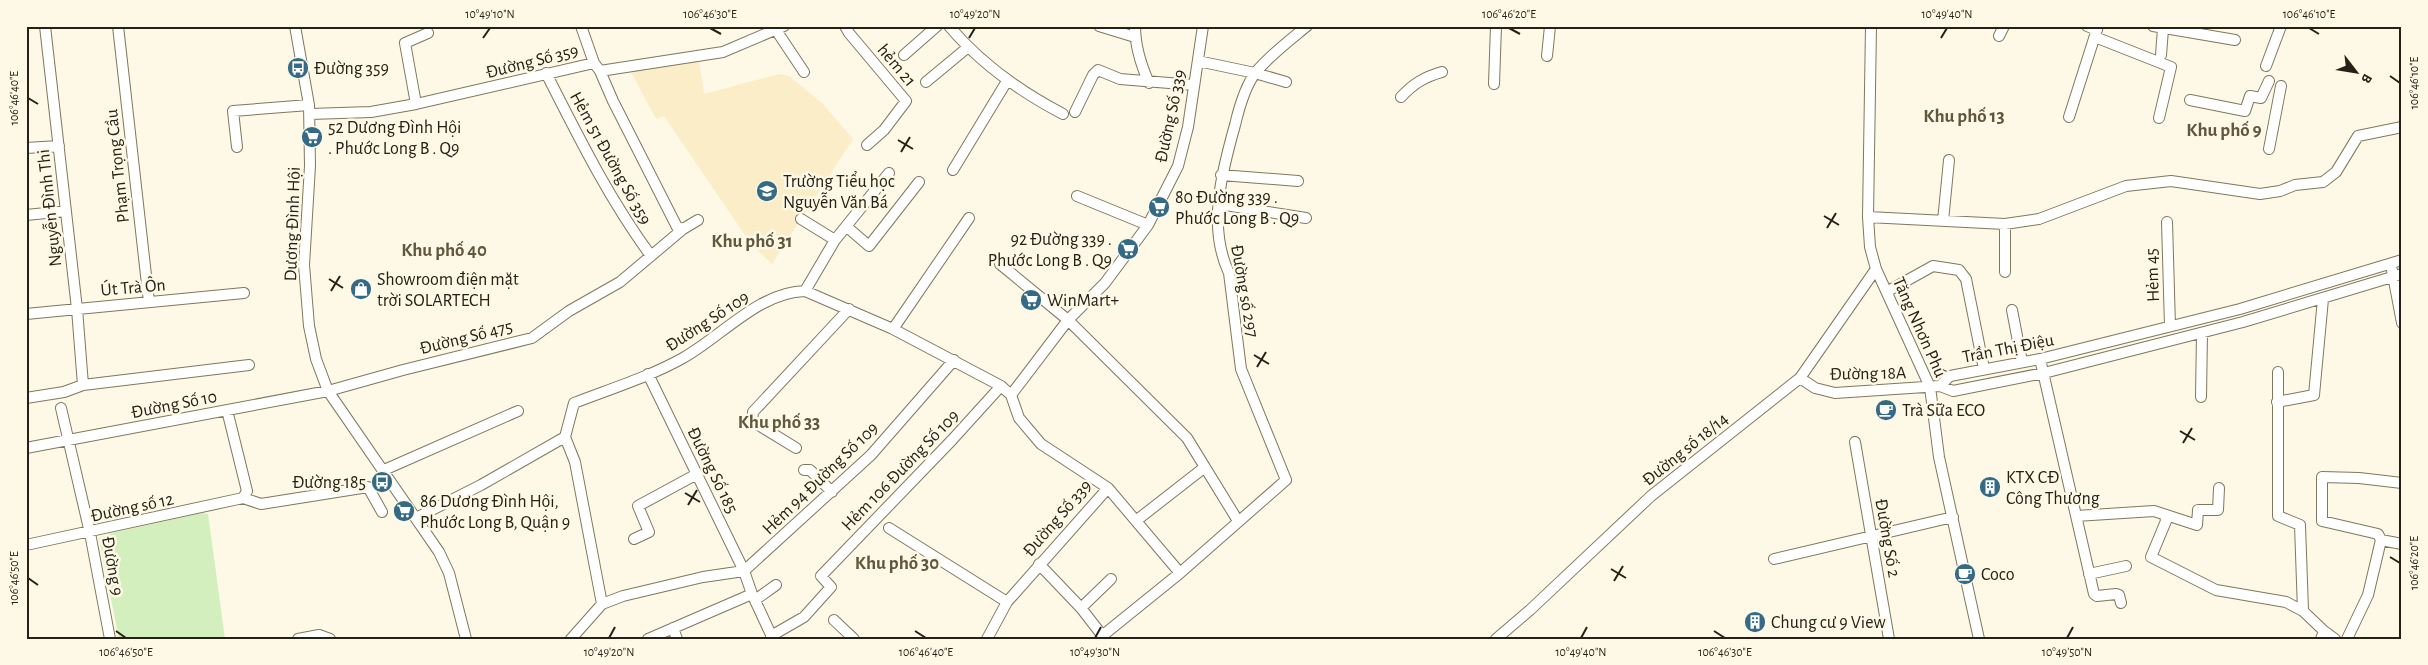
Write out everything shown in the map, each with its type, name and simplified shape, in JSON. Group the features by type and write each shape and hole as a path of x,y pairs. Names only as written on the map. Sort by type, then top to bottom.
{"street":[{"name":"Nguyễn Đình Thi","path":"46,26 77,309 83,386"},
{"name":"Phạm Trọng Cầu","path":"118,26 149,302"},
{"name":"Dương Đình Hội","path":"295,26 309,110 310,166 304,265 309,326 316,359 328,391 440,552 449,573 466,639"},
{"path":"581,26 613,101 676,227 683,229"},
{"name":"hẻm 21","path":"845,26 848,33 906,101 884,130 867,145"},
{"path":"904,55 937,26"},
{"path":"949,26 967,48 1007,81 1026,95 1063,114"},
{"path":"1099,26 1135,32 1142,65 1149,82"},
{"name":"Đường Số 339","path":"987,639 1007,602 1108,488 1041,444 1019,418 1011,396 1068,320 1105,283 1148,225 1178,166 1188,127 1203,26"},
{"path":"1255,73 1307,26"},
{"path":"1494,84 1496,26"},
{"path":"1547,56 1550,26"},
{"name":"Tăng Nhơn Phú","path":"1871,26 1868,217 1870,247 1876,269 1935,387 1939,457 1979,639"},
{"path":"2266,66 2281,26"},
{"path":"780,28 804,72"},
{"name":"Đường Số 359","path":"237,147 233,111 309,110 371,112 416,104 546,73 723,52 780,28"},
{"path":"2161,54 2158,28 2235,40"},
{"path":"2069,117 2095,30 2171,66 2159,118"},
{"path":"416,104 405,43 428,33"},
{"path":"926,82 967,48"},
{"path":"1198,61 1255,73 1286,82"},
{"path":"1075,112 1093,75 1098,70 1120,79 1194,84"},
{"path":"1400,97 1412,85 1424,77 1442,72"},
{"name":"Hẻm 51 Đường Số 359","path":"546,73 581,143 623,218 651,256"},
{"name":"Đường số 297","path":"1103,637 1180,573 1286,480 1241,369 1229,273 1223,259 1221,244 1219,204 1221,175 1240,108 1255,73"},
{"path":"953,170 1007,81"},
{"path":"2190,100 2245,111 2250,96 2262,98 2268,81"},
{"path":"2269,149 2281,86"},
{"path":"1868,217 2005,224 2039,219 2126,186 2172,181 2260,194 2280,191 2295,185 2323,182 2336,172 2358,136 2402,127"},
{"path":"26,148 59,146"},
{"path":"1943,221 1949,160"},
{"path":"805,291 835,240 889,173"},
{"path":"1221,175 1298,181"},
{"path":"847,226 869,246 918,182"},
{"path":"1077,196 1148,225"},
{"path":"1219,204 1306,218"},
{"path":"26,216 66,211"},
{"path":"893,329 969,218"},
{"name":"Đường Số 475","path":"328,391 532,338 569,311 620,282 683,229 698,220"},
{"path":"802,220 835,240"},
{"name":"Hẻm 45","path":"2167,222 2170,326"},
{"path":"2005,224 2005,272"},
{"name":"Trần Thị Điệu","path":"1935,387 1950,376 2040,359 2240,309 2402,260"},
{"path":"2390,263 2398,275 2402,323"},
{"path":"1000,264 1068,320 1187,438 1238,521"},
{"path":"1888,291 1933,266 1955,268 1961,271 1966,279 1984,370"},
{"name":"Đường số 18/14","path":"1496,639 1530,610 1651,496 1800,378 1876,269"},
{"name":"Trần Thị Điệu","path":"1935,387 1953,391 2044,373 2243,322 2398,275"},
{"name":"Đường Số 109","path":"565,437 574,403 684,358 775,296 790,291 805,291 893,329 1001,386 1011,396"},
{"name":"Út Trà Ôn","path":"26,314 244,293"},
{"path":"2277,402 2314,395 2322,299"},
{"path":"796,448 752,421 753,412 849,309"},
{"path":"2240,309 2243,322"},
{"path":"2012,310 2022,362"},
{"path":"2201,397 2202,333"},
{"path":"2040,359 2095,595 2116,594 2119,595 2121,603"},
{"name":"Hẻm 94 Đường Số 109","path":"744,571 871,455 954,360"},
{"path":"26,398 64,392 83,386 249,365"},
{"path":"2278,372 2278,516 2300,525 2303,611"},
{"name":"Đường Số 185","path":"648,374 744,571 753,597 772,637"},
{"name":"Đường 18A","path":"1800,378 1815,388 1835,392 1935,387"},
{"name":"Hẻm 106 Đường Số 109","path":"772,637 804,617 831,587 821,576 952,440 1001,386"},
{"name":"Đường Số 10","path":"26,448 328,391"},
{"name":"Đường 9","path":"61,408 90,533 110,639"},
{"path":"228,410 247,491 243,498 261,504 368,487 382,512"},
{"path":"384,470 518,411"},
{"path":"416,518 565,437 575,462 602,604"},
{"name":"Đường Số 2","path":"1855,442 1889,639"},
{"path":"1137,520 1205,467"},
{"path":"804,470 810,470 832,492"},
{"path":"634,539 649,532 638,506 697,474"},
{"path":"2347,639 2368,595 2381,540 2378,534 2322,521 2322,477 2359,478 2402,483"},
{"path":"1108,488 1180,573"},
{"path":"2076,516 2154,510 2197,525 2198,510 2218,510 2219,488"},
{"name":"Đường số 12","path":"26,545 90,533 243,498"},
{"path":"2165,515 2166,521 2150,557 2216,590 2286,602 2303,611 2323,635 2335,639"},
{"path":"1774,559 1953,517"},
{"path":"889,528 1007,602"},
{"path":"2381,540 2402,544"},
{"path":"1039,564 1081,608 1103,637"},
{"path":"2089,574 2126,566"},
{"path":"571,639 602,604 635,592 703,577 744,571"},
{"path":"1081,608 1111,579"},
{"path":"648,639 753,597 776,585"},
{"path":"834,620 854,639"},
{"path":"673,628 677,639"},
{"path":"298,639 319,635 330,639"}],"shaded area":[{"name":"Trường Tiểu học Nguyễn Văn Bá","path":"699,60 704,94 779,74 789,76 822,103 853,139 772,264 751,244 664,116 656,119 629,68"}],"green space":[{"path":"202,513 208,514 225,639 119,639 99,538 111,533"}],"place":[{"name":"Đường 359","path":"298,68"},
{"name":"52 Dương Đình Hội . Phước Long B . Q9","path":"312,137"},
{"name":"Trường Tiểu học Nguyễn Văn Bá","path":"767,191"},
{"name":"80 Đường 339 . Phước Long B . Q9","path":"1159,207"},
{"name":"92 Đường 339 . Phước Long B . Q9","path":"1128,249"},
{"name":"Showroom điện mặt trời SOLARTECH","path":"361,289"},
{"name":"WinMart+","path":"1031,300"},
{"name":"Trà Sữa ECO","path":"1886,410"},
{"name":"Đường 185","path":"382,482"},
{"name":"KTX CĐ Công Thương","path":"1990,487"},
{"name":"86 Dương Đình Hội, Phước Long B, Quận 9","path":"404,511"},
{"name":"Coco","path":"1965,574"},
{"name":"Chung cư 9 View","path":"1755,622"}],"district":[{"name":"Khu phố 13","path":"1964,115"},
{"name":"Khu phố 9","path":"2224,129"},
{"name":"Khu phố 31","path":"752,240"},
{"name":"Khu phố 40","path":"444,249"},
{"name":"Khu phố 33","path":"779,421"},
{"name":"Khu phố 30","path":"897,562"}]}
